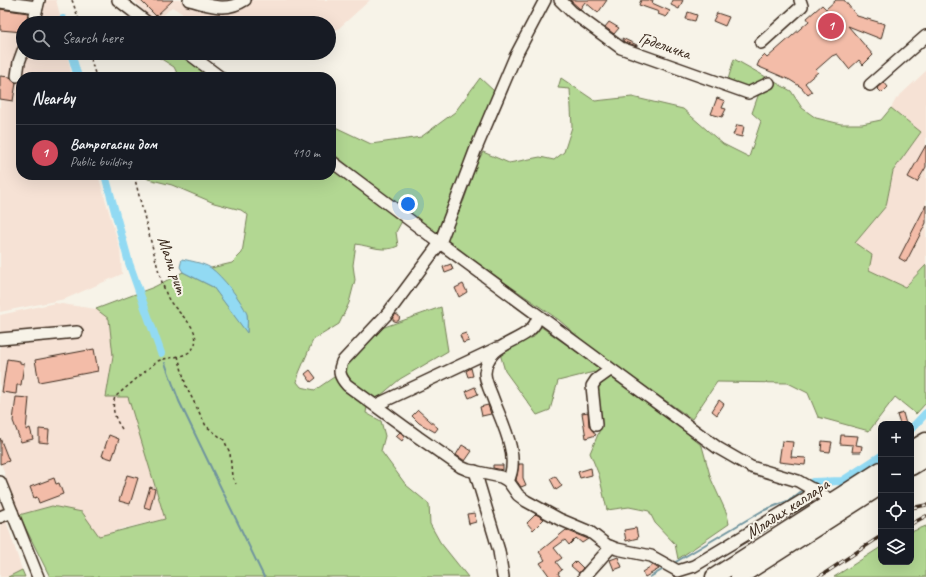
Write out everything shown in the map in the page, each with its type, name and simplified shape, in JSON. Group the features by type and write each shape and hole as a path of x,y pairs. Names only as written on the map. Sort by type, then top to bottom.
{"highway":[{"path":"914,448 926,441"},
{"path":"914,465 926,458"},
{"name":"Младих каплара","path":"714,577 878,472"},
{"name":"Младих каплара","path":"739,577 878,488"}],"street":[{"path":"118,0 139,16"},
{"path":"188,0 222,8 236,6 245,0"},
{"path":"545,0 515,58 478,144 440,243 388,313 342,362 339,368 342,379 347,385 461,467 501,477 508,481 518,495 526,501 559,519 590,532 611,546 651,556 671,568 678,570 685,570 694,566 800,502 808,496 813,489"},
{"name":"Грделичка","path":"560,0 572,12 622,48 748,93 769,83"},
{"path":"761,43 802,6 800,0"},
{"path":"0,2 38,4 35,16"},
{"path":"870,85 926,36"},
{"path":"18,72 21,60"},
{"path":"197,60 213,72"},
{"path":"336,165 610,370 727,454 751,467 798,481 829,499"},
{"path":"376,405 526,334 533,329 538,316"},
{"path":"0,339 77,332"},
{"path":"501,346 487,362 485,375 510,446 512,472 508,481"},
{"path":"596,425 592,386 596,380 610,370"},
{"path":"475,471 499,551 503,577"},
{"path":"0,482 38,577"},
{"path":"0,517 12,512"},
{"path":"584,577 611,546"}],"path":[{"path":"72,0 78,16"},
{"path":"91,60 95,72"},
{"name":"Мали рит","path":"122,429 115,417 113,404 115,397 156,362 169,356 184,356 194,345 195,334 169,299 160,276 135,180"},
{"path":"178,356 186,386 206,426 224,440 230,453 232,477 236,484"}],"shaded area":[{"path":"0,0 56,0 60,16 16,16 16,60 68,60 71,72 16,72 16,180 99,180 120,249 122,274 65,299 0,312"},
{"path":"134,0 370,0 336,30 336,16 187,16 172,7 162,16 149,16"},
{"path":"926,71 926,265 905,287 869,270 855,243 886,206 893,171 921,132 891,108 896,99"},
{"path":"55,303 96,309 109,319 113,356 106,397 128,397 166,519 124,528 98,537 52,506 19,515 0,461 0,315"},
{"path":"0,502 22,570 8,577 0,577"}],"green space":[{"path":"734,59 791,91 802,108 816,118 841,124 862,124 881,120 891,108 921,132 893,171 886,206 855,243 872,255 869,270 905,287 926,265 926,403 916,414 895,397 869,431 818,417 808,393 788,383 717,382 692,419 597,353 559,320 445,241 464,200 476,165 483,152 509,163 540,157 554,160 564,152 572,127 570,89 558,88 561,78 595,101 632,97 683,109 723,144 749,157 761,121 752,113 759,93 727,83"},
{"path":"163,60 191,60 207,72 176,72 174,67"},
{"path":"480,78 495,92 448,211 435,235 336,156 336,127 371,144 421,137 455,112"},
{"path":"336,170 402,221 396,232 398,246 382,249 356,244 353,265 355,280 349,303 339,324 313,340 299,373 297,382 301,387 315,390 334,377 344,375 344,368 376,330 441,307 448,351 400,379 367,407 366,413 381,421 385,436 381,451 406,485 429,504 430,524 440,542 468,577 50,577 19,515 52,506 82,512 99,536 165,519 128,397 106,397 113,356 109,319 96,309 154,287 183,272 213,287 247,332 247,315 237,298 211,268 232,263 242,253 248,215 241,210 214,203 172,185 152,180 336,180"},
{"path":"537,324 658,408 702,446 711,479 727,514 729,524 678,559 675,544 655,523 649,511 629,507 607,510 599,475 590,453 599,432 594,372 558,381 550,410 537,415 505,371 499,350 534,337"},
{"path":"926,526 926,577 834,577 878,549 878,565 914,565 914,531"},
{"path":"22,570 25,577 8,577"}],"water":[{"path":"182,259 208,266 226,283 241,302 247,314 247,333 213,287 183,272 180,267"}],"building":[{"path":"140,0 173,0 156,16"},
{"path":"570,0 607,0 598,13 585,2 580,9"},
{"path":"641,0 653,0 652,3 670,11 666,17 658,14 659,12 639,5"},
{"path":"673,0 683,0 679,9 671,5"},
{"path":"836,0 844,0 857,16 885,24 881,39 848,26 873,55 863,65 859,60 849,69 837,54 832,56 816,70 818,72 805,83 812,92 808,95 801,87 790,80 757,66 760,59 764,55 767,58 809,21 807,18 822,5 826,9"},
{"path":"0,9 28,13 27,16 16,16 16,31 0,30"},
{"path":"688,12 697,15 695,21 686,19"},
{"path":"717,13 729,17 725,26 713,21"},
{"path":"609,22 619,28 614,34 605,27"},
{"path":"622,38 637,45 637,46 624,42"},
{"path":"0,76 10,77 16,83 13,101 0,99"},
{"path":"884,82 888,87 882,93 877,88"},
{"path":"717,98 725,101 722,108 726,109 722,117 711,114"},
{"path":"737,125 744,126 742,137 733,135"},
{"path":"926,145 926,167 917,182 908,177"},
{"path":"926,205 926,223 906,262 899,258"},
{"path":"451,264 453,270 445,273 443,267"},
{"path":"463,284 467,292 459,297 455,288"},
{"path":"396,315 399,318 396,321 393,318"},
{"path":"466,333 469,341 463,343 460,335"},
{"path":"94,349 98,371 39,382 35,360"},
{"path":"7,359 20,361 20,363 24,364 21,385 17,385 16,394 2,392"},
{"path":"471,368 473,376 468,377 466,371"},
{"path":"310,370 316,378 311,382 305,374"},
{"path":"475,387 478,394 469,398 466,391"},
{"path":"16,397 29,398 26,430 30,428 33,439 21,442 13,421"},
{"path":"719,400 724,404 717,415 712,411"},
{"path":"488,405 491,414 482,416 480,407"},
{"path":"418,410 438,428 435,432 419,423 412,416"},
{"path":"588,412 589,426 596,435 586,438 582,413"},
{"path":"903,413 905,421 899,421 897,415"},
{"path":"39,429 49,430 48,443 39,442"},
{"path":"400,432 405,436 402,441 396,436"},
{"path":"109,435 119,439 112,459 102,456"},
{"path":"841,435 858,436 856,445 862,446 861,452 852,452 853,445 840,444"},
{"path":"0,438 9,461 0,464"},
{"path":"782,441 793,442 791,457 806,458 805,465 779,462"},
{"path":"822,441 832,442 830,452 821,451"},
{"path":"462,445 472,451 465,461 456,455"},
{"path":"519,464 523,464 523,478 526,485 521,487 516,480"},
{"path":"493,465 503,465 503,470 493,468"},
{"path":"591,468 592,475 580,478 578,472"},
{"path":"127,475 138,478 130,504 119,501"},
{"path":"555,476 562,486 556,490 550,479"},
{"path":"54,478 56,484 59,483 63,494 39,503 37,497 34,498 30,487"},
{"path":"150,487 155,489 150,509 144,507"},
{"path":"475,513 476,522 469,524 467,514"},
{"path":"536,514 544,519 533,530 527,523"},
{"path":"636,528 638,538 626,541 624,530"},
{"path":"566,530 588,539 582,543 576,538 569,545 565,540 554,548 562,558 556,562 562,570 558,573 560,577 550,577 540,563 545,560 539,552"},
{"path":"618,557 622,567 614,570 610,560"},
{"path":"576,561 583,568 579,573 571,566"},
{"path":"653,565 659,569 645,577 642,572"}],"waterway":[{"path":"73,60 77,72"},
{"path":"106,180 129,263 161,353"},
{"path":"165,363 179,401 264,577"},
{"path":"914,426 926,413"},
{"path":"813,482 842,481 879,457"},
{"path":"674,563 762,511 790,500 803,490"},
{"path":"650,577 662,570"}],"railway":[{"path":"914,507 926,505"},
{"path":"914,522 926,516"},
{"path":"819,577 878,538"}],"place":[{"name":"Ватрогасни дом","path":"831,26"}]}
